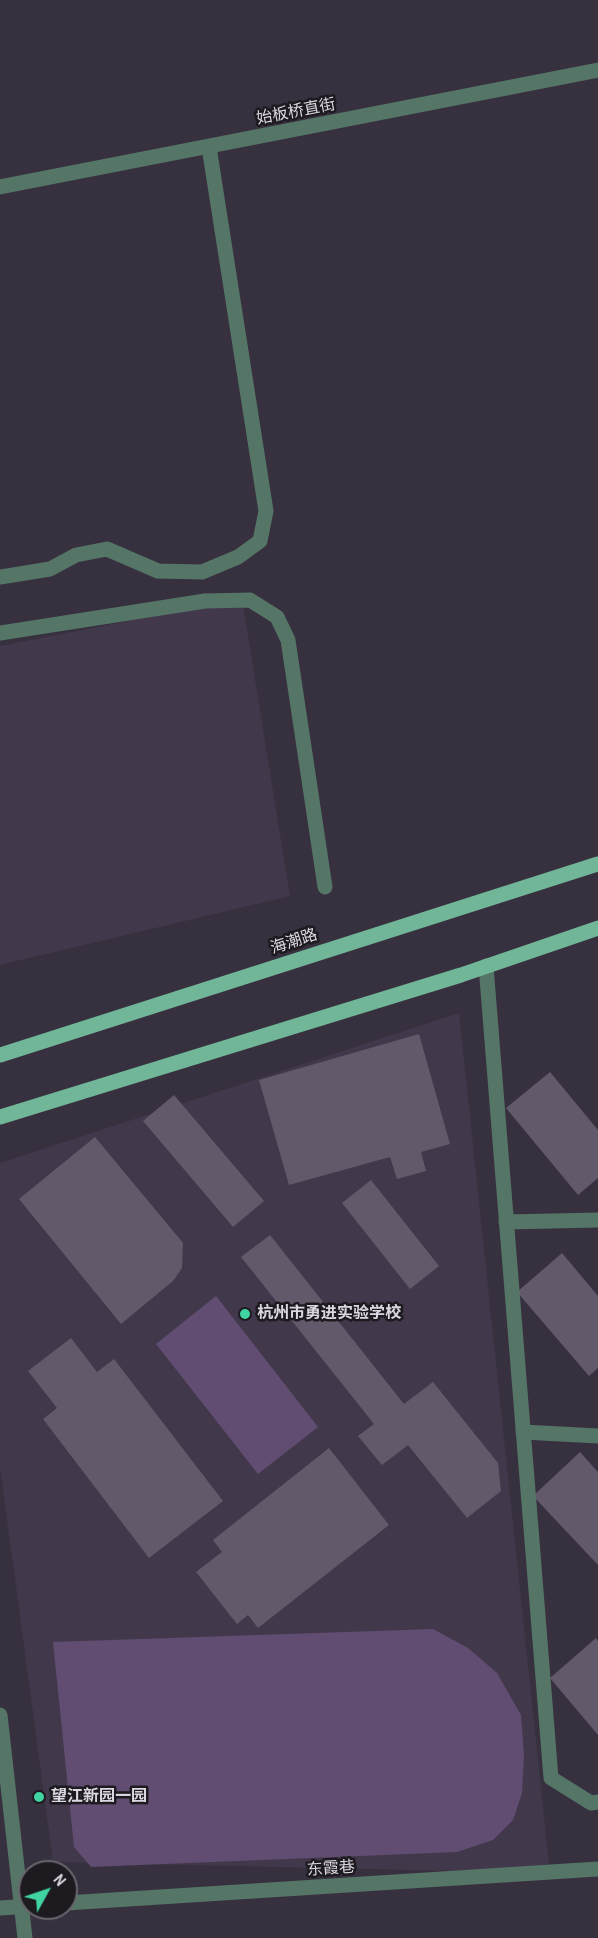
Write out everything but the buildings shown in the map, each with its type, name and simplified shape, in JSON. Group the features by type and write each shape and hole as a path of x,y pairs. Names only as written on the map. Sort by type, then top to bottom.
{"main road":[{"name":"海潮路","path":"0,1055 598,864"},
{"path":"0,1117 486,966 598,928"}],"street":[{"name":"始板桥直街","path":"0,188 598,70"},
{"path":"0,576 50,569 76,555 107,549 158,571 202,572 238,557 260,541 266,511 209,147"},
{"path":"0,633 205,601 250,600 277,617 288,640 325,887"},
{"path":"486,966 551,1778 591,1803 598,1802"},
{"path":"506,1222 598,1220"},
{"path":"523,1432 598,1436"},
{"path":"0,1715 20,1860"},
{"name":"东霞巷","path":"78,1903 598,1869"},
{"path":"0,1908 18,1907"},
{"path":"25,1938 26,1920"}],"shaded area":[{"path":"242,599 290,896 0,965 0,646"},
{"name":"杭州市勇进实验学校","path":"459,1013 550,1873 78,1863 78,1860 53,1860 0,1467 0,1163"},
{"path":"216,1296 318,1427 258,1474 156,1344"},
{"path":"433,1629 468,1648 497,1673 521,1715 524,1755 522,1793 513,1820 493,1840 457,1852 91,1867 74,1847 53,1642"}],"place":[{"name":"杭州市勇进实验学校","path":"245,1314"},
{"name":"望江新园一园","path":"39,1797"}]}
